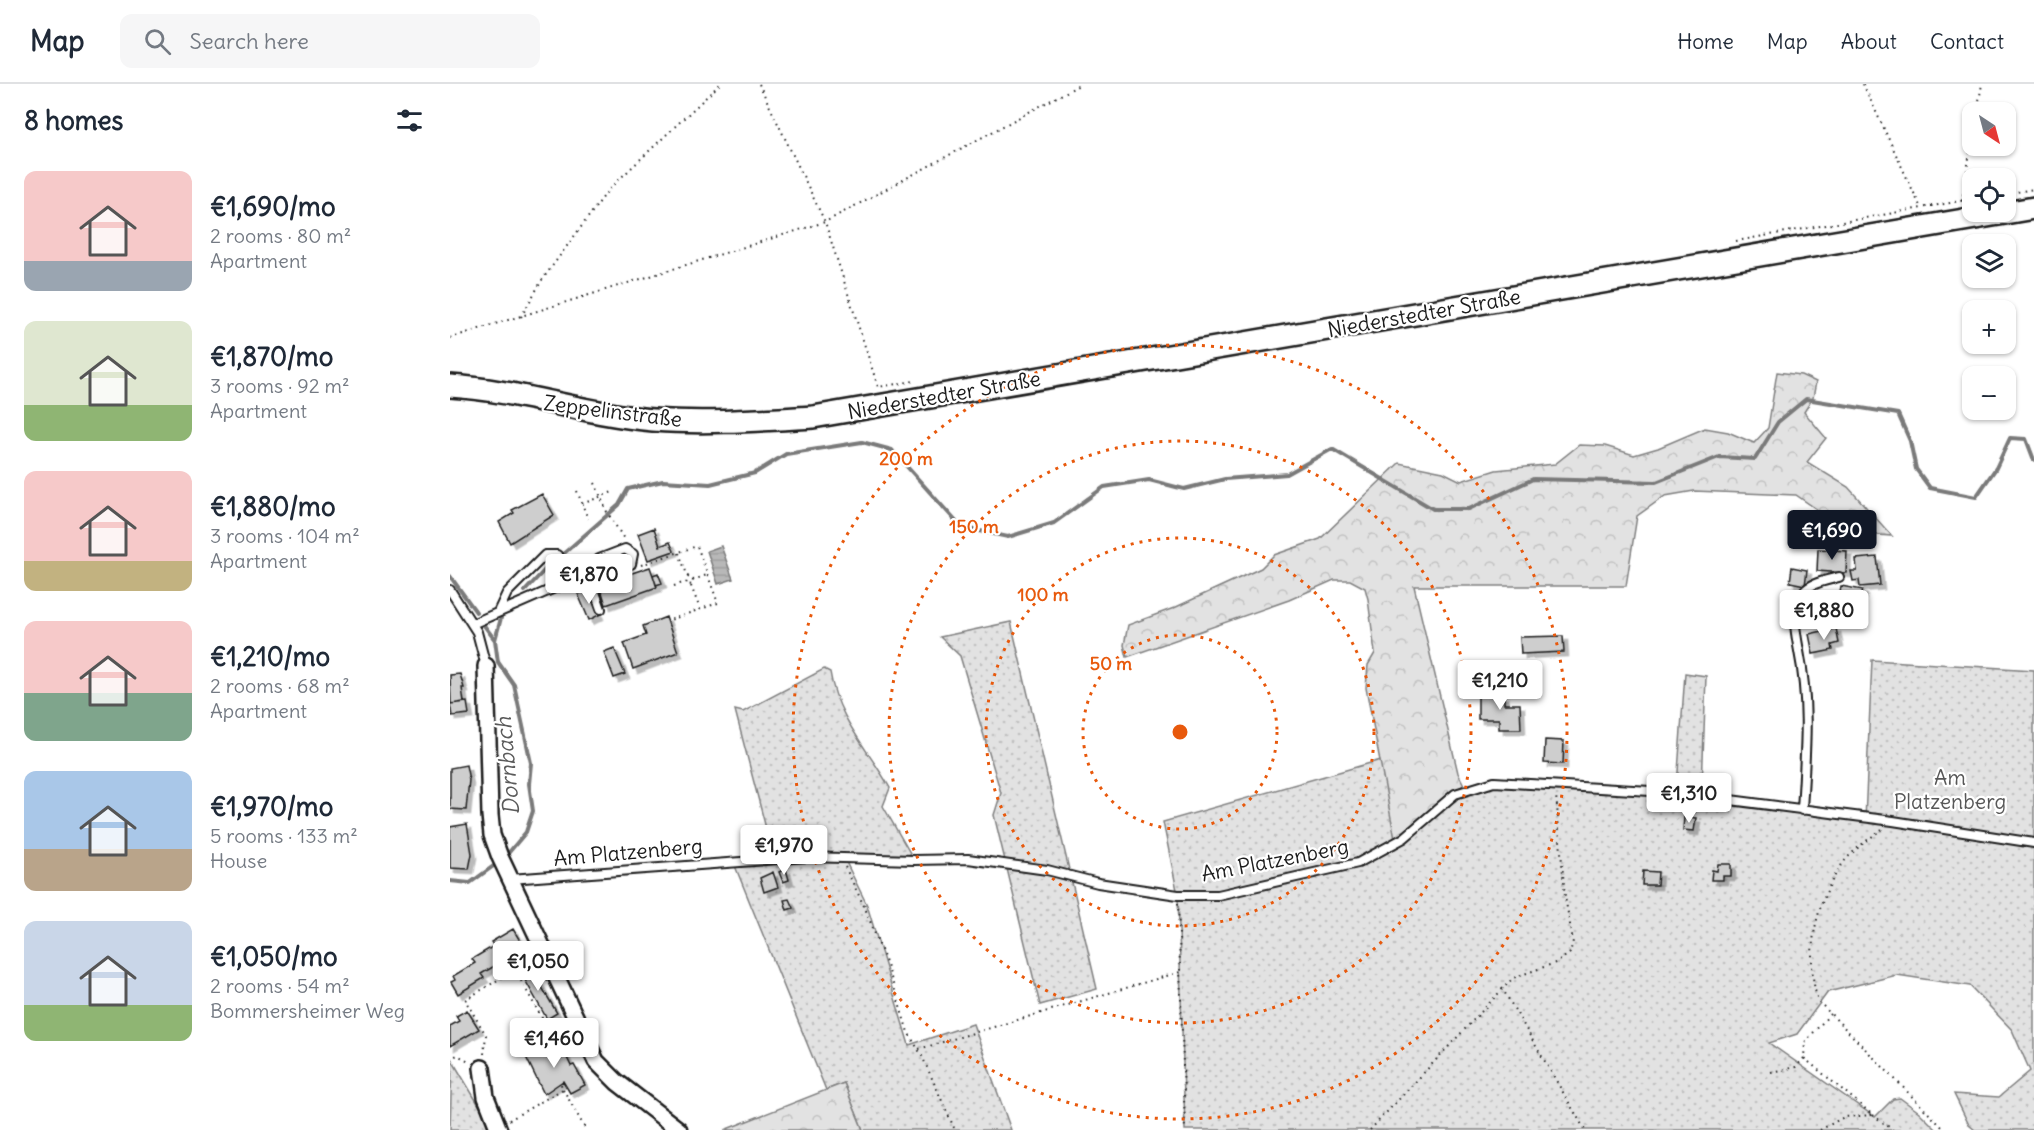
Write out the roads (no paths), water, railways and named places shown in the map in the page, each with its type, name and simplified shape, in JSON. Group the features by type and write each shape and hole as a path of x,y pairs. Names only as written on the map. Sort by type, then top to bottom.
{"main road":[{"name":"Niederstedter Straße","path":"813,417 2034,208"},
{"name":"Zeppelinstraße","path":"450,386 471,387 543,403 653,420 729,421 813,417"}],"street":[{"path":"486,666 490,815 492,835 505,868 580,1029 604,1071 680,1130"},
{"path":"482,1068 486,1097 499,1128"}],"lane":[{"path":"623,549 629,550 633,555 633,561 629,566 607,574 600,572 596,564 601,557 623,549"},
{"path":"499,610 507,593 545,555 557,555 570,569 571,575"},
{"path":"591,581 600,572"},
{"path":"571,575 591,581"},
{"path":"472,624 499,610 557,587 571,575"},
{"path":"1802,810 1808,717 1795,632 1795,610 1800,596 1811,585 1839,577"},
{"path":"591,581 601,609"},
{"path":"450,590 482,644 486,666"},
{"name":"Am Platzenberg","path":"505,868 841,858 968,859 1002,862 1098,883 1178,894 1218,895 1358,863 1404,838 1455,794 1479,784 1494,782 1668,792 1893,820 2034,843"}],"waterway":[{"path":"562,555 619,505 628,489 663,481 710,484 755,473 786,454 862,442 892,450 961,527 1008,537 1054,523 1104,487 1149,480 1184,489 1225,479 1287,474 1332,449 1433,509 1469,509 1533,479 1656,482 1719,457 1755,459 1778,422 1806,399 1898,414 1910,441 1916,469 1930,488 1976,497 1996,468 2010,438 2026,439 2034,460"},
{"path":"525,591 554,560"},
{"path":"450,576 476,612"},
{"name":"Dornbach","path":"501,618 495,640 498,662 514,685 531,763 529,784 533,811 526,832 505,857"},
{"path":"483,624 495,640"},
{"name":"Dornbach","path":"450,881 470,883 499,862"}]}
